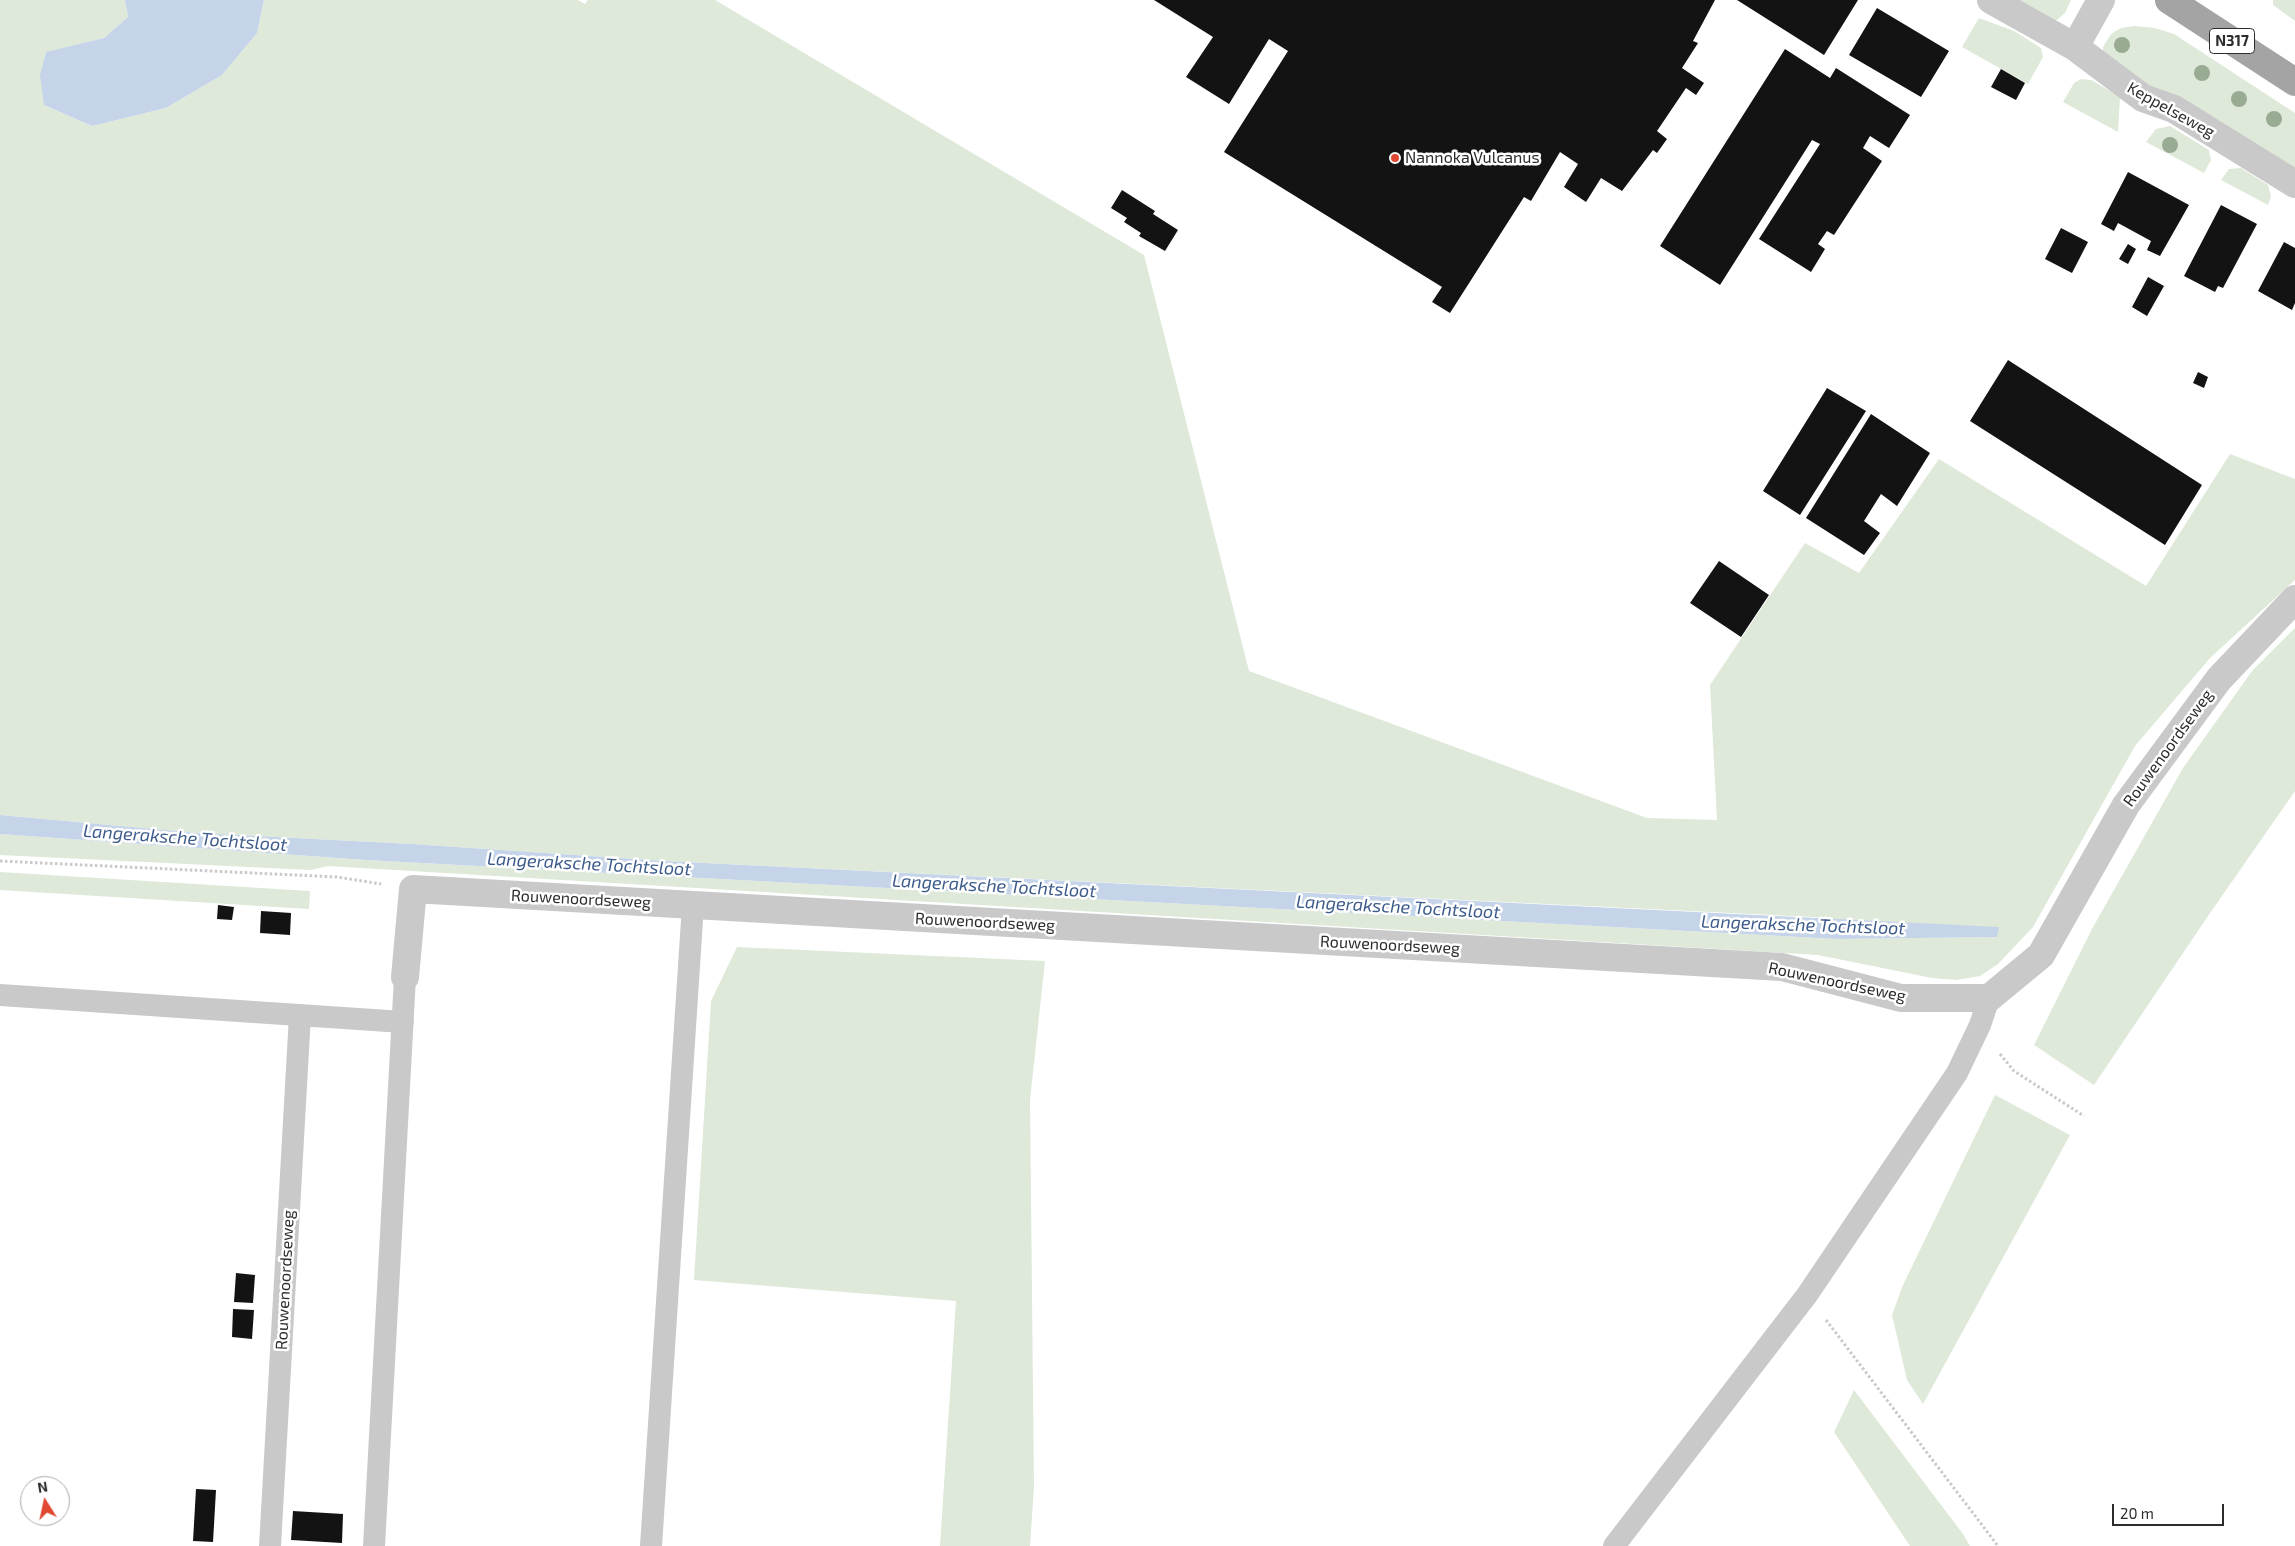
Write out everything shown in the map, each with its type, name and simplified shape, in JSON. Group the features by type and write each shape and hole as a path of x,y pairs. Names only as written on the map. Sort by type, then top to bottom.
{"main road":[{"name":"N317","path":"2170,0 2295,82"}],"street":[{"name":"Keppelseweg","path":"1991,0 2075,47 2143,98 2174,109 2295,184"},
{"path":"2075,47 2101,0"},
{"name":"Rouwenoordseweg","path":"413,889 1782,967 1901,998 1989,998 2041,955 2126,805 2219,679 2295,599"},
{"path":"406,976 413,889"}],"lane":[{"path":"651,1546 693,905"},
{"path":"374,1546 406,976"},
{"path":"0,996 403,1022"},
{"path":"1614,1546 1807,1295 1957,1073 1980,1025 1989,998"},
{"name":"Rouwenoordseweg","path":"270,1546 300,1015"}],"path":[{"path":"0,861 337,877 413,889"},
{"path":"1980,1025 1991,1043 2014,1071 2084,1116"},
{"path":"1807,1295 1998,1546"}],"green space":[{"path":"0,0 125,0 128,17 104,38 45,53 44,105 92,126 166,108 222,75 257,33 264,0 578,0 585,4 588,0 715,0 1144,255 1249,671 1647,818 1717,820 1710,685 1805,543 1859,573 1939,459 2146,586 2230,454 2295,479 2295,580 2210,658 2135,746 2033,927 1998,964 1980,976 1956,980 1932,978 1818,955 328,866 311,870 0,855 0,834 366,860 1837,939 1997,937 1813,917 664,861 412,844 197,833 0,815"},
{"path":"2018,0 2071,0 2065,13 2057,20 2050,21"},
{"path":"2273,0 2295,0 2295,21 2273,5"},
{"path":"1979,18 2014,31 2041,48 2043,57 2028,84 1962,47"},
{"path":"2134,26 2155,28 2174,34 2295,113 2295,170 2144,89 2103,56 2103,47 2111,34 2121,28"},
{"path":"2081,79 2091,80 2120,97 2118,132 2063,102 2074,83"},
{"path":"2170,126 2209,150 2211,160 2204,173 2146,142 2156,129"},
{"path":"2241,168 2268,185 2271,196 2268,205 2221,180 2229,169"},
{"path":"2295,628 2295,791 2094,1085 2034,1045 2093,927 2183,768 2252,671"},
{"path":"0,872 310,891 309,909 0,890"},
{"path":"737,947 1045,961 1030,1100 1034,1487 1030,1546 940,1546 956,1301 694,1280 711,1001"},
{"path":"1995,1095 2070,1135 1923,1404 1907,1380 1892,1315 1903,1285"},
{"path":"1854,1390 1963,1534 1970,1546 1910,1546 1834,1432"}],"water":[{"path":"125,0 264,0 257,33 222,75 166,108 92,126 44,105 40,75 46,52 104,38 128,17"},
{"name":"Langeraksche Tochtsloot","path":"0,815 197,833 412,844 664,861 1999,927 1997,937 1837,939 366,860 0,834"}],"building":[{"name":"Nannoka Vulcanus","path":"1154,0 1715,0 1693,41 1698,43 1682,68 1704,83 1696,95 1686,88 1657,131 1667,139 1657,153 1653,150 1622,191 1601,178 1586,202 1564,187 1578,164 1560,152 1531,201 1524,197 1450,313 1432,302 1442,287 1224,152 1288,51 1269,39 1229,104 1186,77 1213,37"},
{"path":"1737,0 1858,0 1824,55"},
{"path":"1877,8 1949,51 1921,97 1849,55"},
{"path":"1785,49 1830,78 1836,68 1910,115 1889,148 1870,136 1863,148 1882,161 1834,235 1827,231 1818,244 1825,249 1811,272 1759,239 1820,144 1812,140 1720,285 1660,246"},
{"path":"2001,69 2025,83 2016,100 1991,87"},
{"path":"2128,172 2189,205 2160,256 2147,250 2151,241 2118,223 2114,231 2101,224"},
{"path":"1122,190 1155,211 1153,214 1178,230 1165,251 1139,236 1141,233 1124,222 1127,218 1111,208"},
{"path":"2221,205 2257,224 2223,288 2218,286 2215,292 2184,276"},
{"path":"2061,228 2088,242 2072,273 2045,259"},
{"path":"2284,242 2295,248 2295,303 2292,310 2258,291"},
{"path":"2128,244 2136,249 2128,264 2119,259"},
{"path":"2148,277 2164,286 2147,316 2132,307"},
{"path":"2008,360 2202,485 2165,545 1970,421"},
{"path":"2198,372 2208,377 2204,388 2193,383"},
{"path":"1827,388 1866,411 1800,515 1763,491"},
{"path":"1871,414 1930,453 1897,506 1881,494 1864,521 1880,533 1864,555 1806,518"},
{"path":"1719,561 1769,595 1741,637 1690,603"},
{"path":"218,905 234,907 232,920 217,919"},
{"path":"261,911 291,913 290,935 260,933"},
{"path":"236,1273 255,1275 253,1303 234,1302"},
{"path":"233,1309 254,1310 252,1339 232,1337"},
{"path":"196,1489 216,1490 213,1542 193,1541"},
{"path":"293,1511 343,1514 342,1543 291,1540"}],"place":[{"name":"Nannoka Vulcanus","path":"1395,158"}]}
